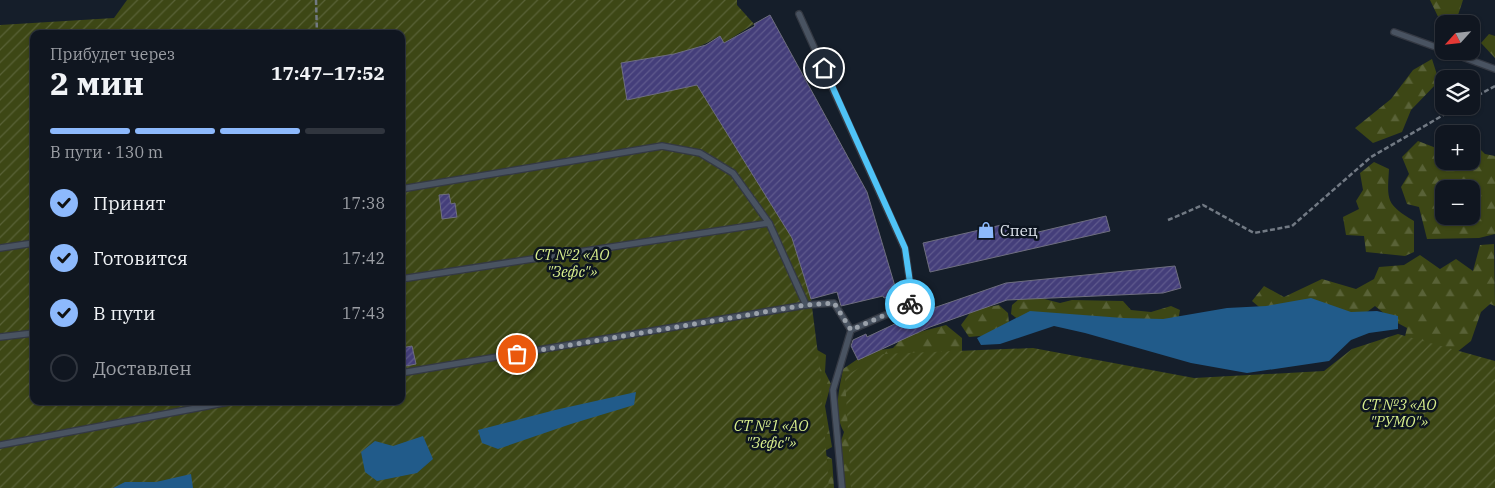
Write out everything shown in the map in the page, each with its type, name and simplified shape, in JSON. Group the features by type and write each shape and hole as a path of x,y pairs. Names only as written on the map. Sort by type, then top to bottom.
{"lane":[{"path":"799,14 905,248 913,303 851,330"},
{"path":"1394,32 1435,47"},
{"path":"1470,60 1495,69"},
{"path":"405,188 662,146 700,153 733,173 769,223 806,305"},
{"path":"405,278 769,223"},
{"path":"0,248 30,244"},
{"path":"405,372 806,305 834,303 851,330 833,390 842,488"},
{"path":"0,337 30,333"},
{"path":"0,445 213,405"}],"path":[{"path":"316,0 317,30"},
{"path":"1480,95 1495,86"},
{"path":"1168,220 1203,205 1254,233 1292,226 1371,157 1444,115"}],"green space":[{"name":"СТ №2 «АО \"Зефс\"»","path":"127,0 737,0 737,5 754,24 724,43 719,36 684,51 621,63 627,100 697,85 792,238 811,299 819,362 829,488 0,488 0,25 114,18"},
{"path":"1430,0 1463,0 1458,15 1437,15"},
{"path":"1489,34 1495,36 1495,58 1481,43"},
{"path":"1432,59 1436,70 1435,85 1411,110 1402,132 1373,143 1355,128 1391,99 1413,70"},
{"path":"1418,141 1435,148 1435,170 1480,170 1480,149 1485,154 1495,156 1495,234 1479,238 1427,239 1419,207 1407,204 1401,187 1409,174 1402,157"},
{"path":"1374,162 1389,169 1388,188 1390,201 1393,206 1414,221 1414,252 1405,256 1366,252 1364,236 1346,235 1343,217 1359,209 1356,201 1363,190 1360,173"},
{"path":"1494,244 1495,306 1490,304 1481,312 1471,341 1452,356 1403,345 1407,328 1392,320 1375,306 1359,318 1265,312 1252,301 1264,286 1284,297 1322,279 1356,289 1374,279 1379,267 1404,265 1420,255 1440,269 1456,259 1473,271 1480,245"},
{"path":"1025,294 1060,303 1072,300 1123,301 1131,310 1151,312 1171,306 1180,310 1178,321 1023,323 1011,314 1012,305"},
{"path":"999,305 1008,313 1009,323 991,335 969,337 961,325 972,310"},
{"path":"946,325 962,338 962,360 902,488 844,488 841,441 844,432 838,409 843,369 868,352 893,348 904,336"},
{"name":"СТ №3 «АО \"РУМО\"»","path":"1398,334 1495,361 1495,488 851,488 845,376 883,354 1033,348 1194,378 1324,371 1352,349"},
{"path":"812,347 826,355 825,372 831,384 825,406 832,447 807,461"},
{"path":"825,455 832,459 834,488 823,488"}],"water":[{"path":"1311,298 1351,312 1377,311 1398,316 1398,329 1369,333 1351,340 1329,361 1247,373 1191,363 1054,326 1000,344 981,345 977,338 1030,311 1163,319 1227,308 1266,306"},
{"path":"636,392 634,405 498,449 482,443 478,430 555,410"},
{"path":"423,436 433,459 417,473 377,481 365,472 361,452 375,441 393,446"},
{"path":"191,474 193,488 113,488 125,482 156,482"}],"building":[{"path":"770,15 867,192 897,293 884,298 883,296 841,306 837,292 811,299 792,238 697,85 627,100 621,63 674,54 706,45 720,36 724,43 755,26 754,24"},
{"path":"449,194 451,204 455,203 457,217 442,219 439,195"},
{"path":"1106,216 1110,231 930,272 923,243 1010,223 1013,238"},
{"path":"1175,266 1181,288 1163,293 1007,300 930,327 858,360 851,346 853,340 866,334 867,337 916,314 1006,283"},
{"path":"412,346 416,364 405,366 405,347"}],"way so far":[{"path":"517,354 806,305 834,303 851,330 910,304"}],"place":[{"name":"Спец","path":"986,230"}],"route":[{"path":"824,68 905,248 913,303 910,304"}],"park label":[{"name":"СТ №1 «АО \"Зефс\"»","path":"771,434"}]}
